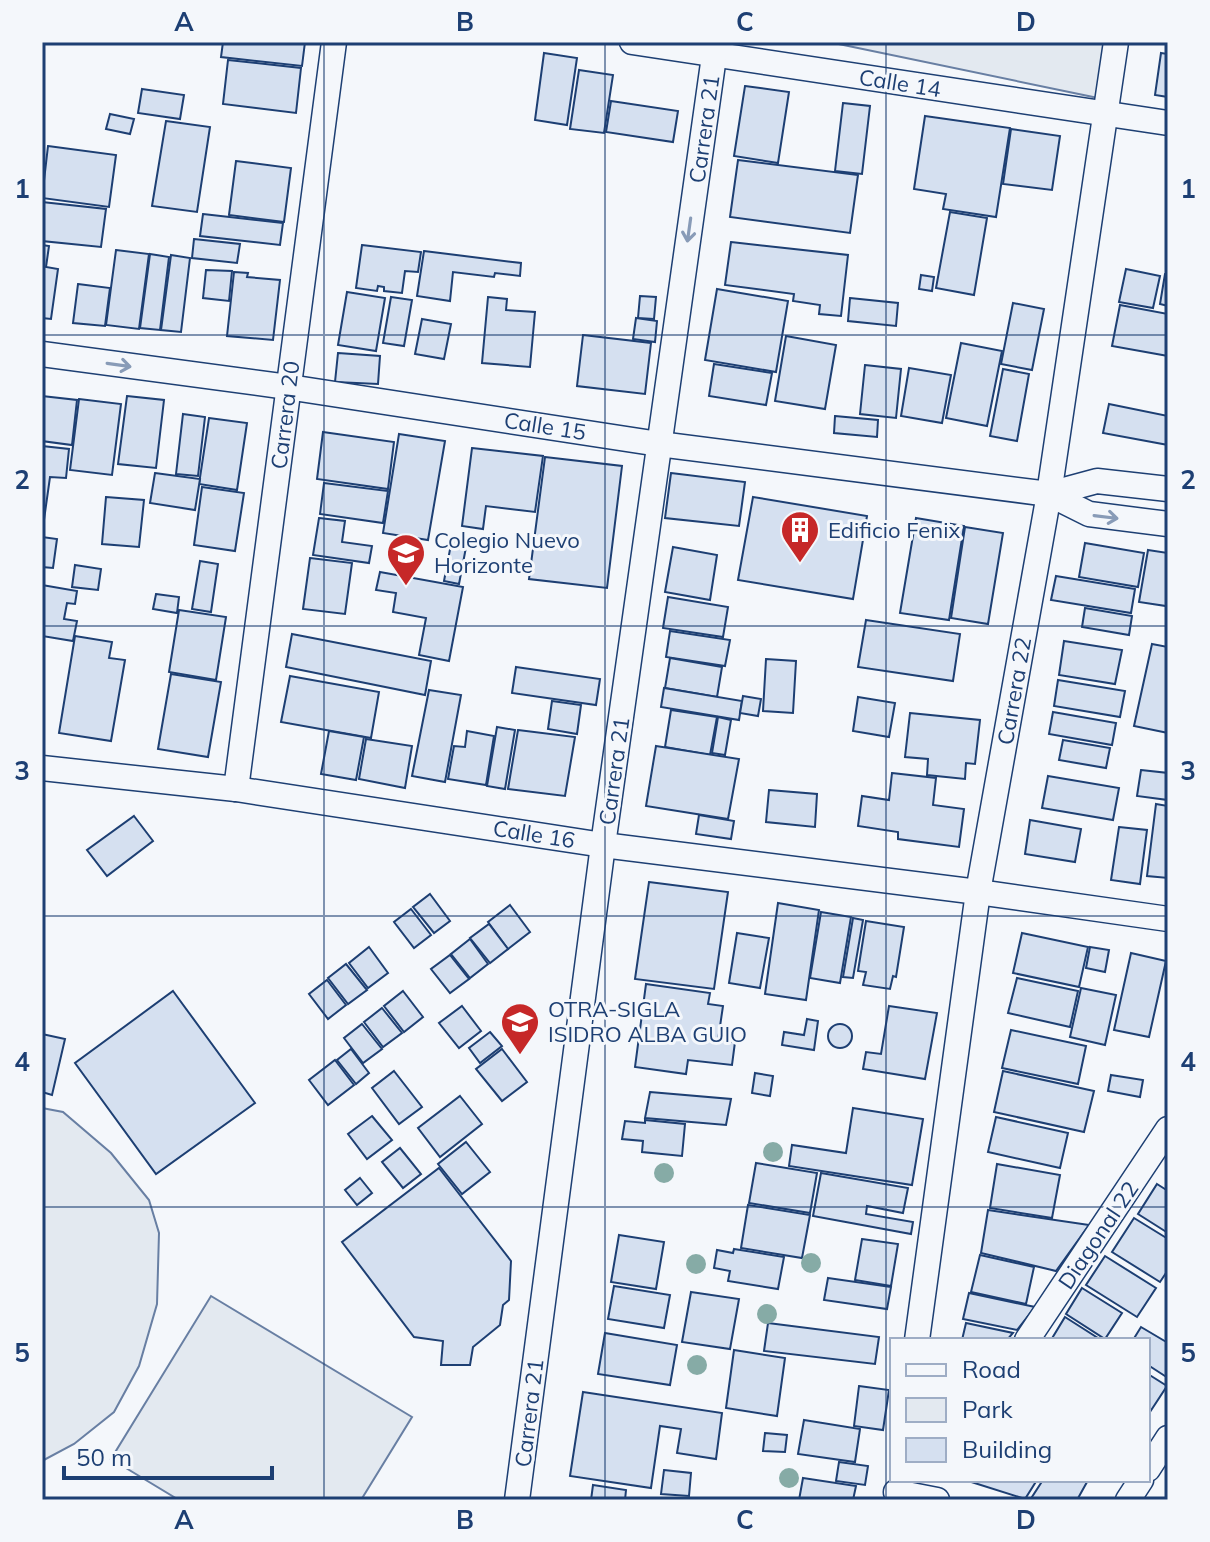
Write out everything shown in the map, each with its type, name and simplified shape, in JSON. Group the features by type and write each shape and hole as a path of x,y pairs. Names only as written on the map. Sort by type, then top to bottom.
{"street":[{"name":"Carrera 20","path":"236,789 334,42"},
{"name":"Calle 14","path":"632,42 715,48 1168,123"},
{"name":"Carrera 22","path":"917,1338 978,892 1049,494 1116,42"},
{"name":"Carrera 21","path":"517,1500 603,845 715,48"},
{"name":"Calle 15","path":"42,354 288,387 659,444 1049,494 1089,514 1168,524"},
{"name":"Calle 15","path":"1049,494 1097,481 1168,489"},
{"name":"Calle 16","path":"42,768 236,789 603,845 1168,919"},
{"name":"Diagonal 22","path":"1028,1338 1168,1129"},
{"path":"1150,1466 1168,1438"},
{"path":"1128,1500 1140,1482"},
{"path":"896,1491 931,1492"}],"green space":[{"path":"829,42 1106,42 1098,98"},
{"path":"42,1108 63,1112 111,1153 149,1200 159,1233 157,1304 139,1366 114,1412 74,1444 42,1461"},
{"path":"211,1296 412,1417 361,1500 179,1500 111,1459"}],"building":[{"path":"223,42 305,42 302,66 221,57"},
{"path":"544,53 577,58 567,125 535,120"},
{"path":"1161,53 1168,54 1168,97 1155,95"},
{"path":"228,60 301,68 296,113 223,104"},
{"path":"579,70 613,75 604,133 570,129"},
{"path":"745,86 789,92 778,163 734,156"},
{"path":"142,89 184,95 180,119 138,113"},
{"path":"611,101 678,111 673,142 606,132"},
{"path":"843,103 870,106 862,174 835,171"},
{"path":"110,114 134,119 130,134 106,129"},
{"path":"925,116 1010,128 996,217 943,209 946,194 914,189"},
{"path":"166,121 210,127 197,212 152,206"},
{"path":"1011,129 1060,136 1052,190 1003,184"},
{"path":"48,146 116,155 109,207 42,198"},
{"path":"738,160 858,175 850,233 730,217"},
{"path":"236,161 291,168 284,222 229,215"},
{"path":"42,202 106,209 101,247 42,241"},
{"path":"950,212 987,218 974,295 936,288"},
{"path":"203,214 283,223 280,245 200,236"},
{"path":"194,239 240,244 237,263 192,258"},
{"path":"731,242 848,255 841,316 819,314 820,305 793,301 794,294 725,285"},
{"path":"42,245 49,246 46,267 58,269 51,319 42,318"},
{"path":"362,245 421,252 418,272 405,271 402,293 384,291 384,287 378,286 377,291 356,288"},
{"path":"116,250 149,254 139,329 106,325"},
{"path":"424,251 521,263 520,276 495,273 494,277 453,272 450,301 417,296"},
{"path":"150,254 169,257 160,330 140,328"},
{"path":"171,255 190,258 181,332 161,330"},
{"path":"1126,269 1160,276 1153,308 1119,302"},
{"path":"206,270 232,271 229,301 203,298"},
{"path":"234,272 248,273 247,277 280,280 273,340 227,336"},
{"path":"1168,273 1168,306 1160,304 1165,274"},
{"path":"921,275 934,277 932,291 919,289"},
{"path":"78,284 110,288 105,326 73,323"},
{"path":"717,289 788,301 776,372 705,360"},
{"path":"347,292 385,298 376,351 338,345"},
{"path":"640,296 656,297 654,319 638,318"},
{"path":"391,297 412,300 404,346 383,343"},
{"path":"488,297 507,299 506,310 535,312 530,367 482,363"},
{"path":"850,298 898,303 896,326 848,321"},
{"path":"1013,303 1044,309 1032,370 1001,364"},
{"path":"1120,305 1168,314 1168,356 1112,346"},
{"path":"636,318 657,321 655,342 633,339"},
{"path":"422,319 451,324 444,359 415,354"},
{"path":"583,335 651,343 645,394 577,386"},
{"path":"786,336 836,345 825,409 775,401"},
{"path":"961,343 1002,351 987,426 946,418"},
{"path":"338,353 380,356 378,384 335,382"},
{"path":"714,364 772,373 766,405 709,396"},
{"path":"865,365 901,369 896,418 860,414"},
{"path":"909,368 951,375 942,423 901,416"},
{"path":"1003,369 1029,374 1017,441 990,436"},
{"path":"42,396 77,400 72,445 42,441"},
{"path":"127,396 164,400 156,468 118,464"},
{"path":"79,399 121,404 112,475 70,470"},
{"path":"1109,404 1168,416 1168,445 1103,433"},
{"path":"183,414 205,417 198,476 176,474"},
{"path":"835,416 878,420 877,437 834,433"},
{"path":"209,418 247,423 237,490 199,484"},
{"path":"323,432 394,442 388,489 317,479"},
{"path":"399,434 445,441 428,540 383,533"},
{"path":"42,446 69,449 66,478 50,477 42,534"},
{"path":"472,448 543,456 535,512 486,506 483,529 462,526"},
{"path":"545,457 622,466 607,588 529,579"},
{"path":"155,473 200,479 195,510 150,503"},
{"path":"671,473 745,482 739,526 665,518"},
{"path":"324,483 388,491 383,523 320,514"},
{"path":"202,487 244,493 235,551 194,545"},
{"path":"106,497 144,500 139,547 102,544"},
{"name":"Edificio Fenix","path":"753,497 867,516 853,599 738,580"},
{"path":"319,518 345,521 342,542 372,546 369,563 313,555"},
{"path":"916,518 964,526 949,620 900,613"},
{"path":"965,527 1003,533 988,624 951,618"},
{"path":"42,537 57,539 53,568 42,567"},
{"path":"452,539 467,542 459,584 444,581"},
{"path":"1085,543 1144,553 1138,587 1079,577"},
{"path":"673,547 717,555 710,600 665,592"},
{"path":"1148,550 1168,553 1166,606 1139,602"},
{"path":"310,558 352,563 345,614 303,609"},
{"path":"200,561 218,564 211,612 192,609"},
{"path":"75,565 101,569 98,590 72,587"},
{"path":"380,572 463,587 449,661 419,655 426,618 393,612 396,593 376,590"},
{"path":"1056,576 1135,589 1131,613 1051,600"},
{"path":"42,585 77,591 75,604 67,603 64,619 77,621 73,641 42,636"},
{"path":"156,594 179,597 177,613 153,609"},
{"path":"668,597 728,607 723,637 663,628"},
{"path":"1085,608 1132,616 1129,635 1082,627"},
{"path":"179,610 226,617 216,680 169,672"},
{"path":"866,620 960,634 953,681 858,667"},
{"path":"670,631 730,640 725,666 666,657"},
{"path":"292,634 431,661 425,695 286,667"},
{"path":"75,636 112,642 109,658 125,660 111,741 59,733"},
{"path":"1064,641 1122,650 1115,684 1059,675"},
{"path":"1152,644 1168,647 1168,733 1134,726"},
{"path":"670,658 722,667 717,697 665,688"},
{"path":"766,659 796,661 793,713 763,711"},
{"path":"516,667 600,679 596,705 512,693"},
{"path":"171,674 221,682 208,757 158,749"},
{"path":"290,676 379,692 371,738 281,722"},
{"path":"1058,680 1125,691 1120,717 1054,706"},
{"path":"664,688 742,701 739,720 661,707"},
{"path":"429,690 461,695 445,782 412,776"},
{"path":"743,696 761,699 758,716 740,713"},
{"path":"858,697 895,703 889,737 853,731"},
{"path":"552,701 581,705 577,734 548,729"},
{"path":"671,710 717,717 710,755 665,747"},
{"path":"1053,712 1116,723 1112,745 1049,734"},
{"path":"910,713 980,720 975,764 966,763 965,779 927,775 928,759 905,757"},
{"path":"718,717 731,720 725,755 712,753"},
{"path":"497,727 515,730 505,789 487,786"},
{"path":"518,730 575,737 565,796 508,789"},
{"path":"329,731 364,737 356,780 321,774"},
{"path":"467,731 494,736 486,785 448,779 454,746 465,747"},
{"path":"366,739 412,746 405,788 359,779"},
{"path":"1063,740 1110,748 1106,768 1059,760"},
{"path":"656,746 739,759 728,819 646,806"},
{"path":"1141,770 1168,773 1168,800 1137,796"},
{"path":"892,773 936,778 933,805 964,809 959,847 898,839 898,832 858,826 862,796 889,800"},
{"path":"1048,776 1119,788 1113,820 1042,808"},
{"path":"769,790 817,794 815,827 766,822"},
{"path":"1156,804 1168,806 1168,878 1147,876"},
{"path":"699,815 734,821 731,839 696,834"},
{"path":"134,816 153,841 107,876 87,850"},
{"path":"1030,820 1081,829 1075,862 1025,854"},
{"path":"1119,827 1147,830 1140,884 1111,880"},
{"path":"649,882 728,892 714,989 635,979"},
{"path":"430,894 450,921 434,933 413,907"},
{"path":"778,903 819,910 806,1000 765,994"},
{"path":"510,905 530,932 508,949 488,922"},
{"path":"411,909 431,935 414,948 394,922"},
{"path":"821,912 851,917 840,983 810,978"},
{"path":"853,918 863,920 853,978 843,977"},
{"path":"866,921 904,927 896,977 893,976 890,989 863,985 866,972 858,971"},
{"path":"489,924 508,949 490,963 470,938"},
{"path":"737,933 769,938 760,988 729,983"},
{"path":"1022,933 1088,947 1079,987 1013,973"},
{"path":"470,939 488,964 470,978 451,954"},
{"path":"369,947 388,973 368,988 349,963"},
{"path":"1090,947 1109,950 1105,972 1086,968"},
{"path":"1131,953 1166,961 1149,1037 1114,1030"},
{"path":"450,955 469,979 450,993 431,969"},
{"path":"346,964 367,990 348,1004 328,978"},
{"path":"1017,978 1078,991 1070,1027 1008,1013"},
{"path":"327,980 346,1005 328,1019 309,994"},
{"path":"646,984 710,993 708,1004 723,1006 718,1040 735,1042 732,1065 688,1060 686,1074 635,1067"},
{"path":"1081,988 1116,995 1105,1045 1070,1037"},
{"path":"173,991 255,1103 156,1174 75,1063"},
{"path":"403,991 423,1017 404,1032 384,1006"},
{"path":"462,1006 481,1031 459,1048 439,1023"},
{"path":"889,1006 937,1013 925,1079 863,1069 866,1052 881,1054"},
{"path":"382,1008 402,1033 383,1047 364,1022"},
{"path":"807,1019 818,1021 814,1050 782,1045 784,1032 804,1035"},
{"path":"362,1024 382,1049 363,1063 344,1038"},
{"path":"840,1024 849,1027 852,1036 849,1045 840,1048 831,1045 828,1036 831,1027"},
{"path":"1011,1030 1086,1046 1078,1084 1002,1068"},
{"path":"490,1032 502,1046 480,1063 469,1048"},
{"path":"42,1034 65,1039 52,1095 42,1092"},
{"path":"351,1049 369,1073 356,1084 337,1060"},
{"path":"502,1049 527,1082 502,1101 476,1069"},
{"path":"335,1060 354,1085 328,1105 309,1080"},
{"path":"394,1071 422,1107 399,1124 372,1088"},
{"path":"1003,1071 1094,1091 1084,1132 994,1112"},
{"path":"755,1073 773,1076 770,1096 752,1093"},
{"path":"1111,1075 1143,1080 1140,1097 1108,1091"},
{"path":"650,1092 731,1099 726,1125 645,1118"},
{"path":"460,1096 482,1124 440,1157 418,1128"},
{"path":"853,1108 923,1119 912,1185 789,1166 792,1145 846,1153"},
{"path":"372,1116 392,1140 367,1159 348,1134"},
{"path":"996,1117 1068,1133 1060,1168 988,1152"},
{"path":"645,1120 685,1124 682,1156 642,1152 643,1141 622,1139 625,1121 645,1123"},
{"path":"466,1142 490,1172 462,1194 438,1164"},
{"path":"400,1148 421,1174 403,1188 382,1162"},
{"path":"756,1163 817,1173 810,1213 749,1203"},
{"path":"997,1164 1060,1175 1052,1218 990,1208"},
{"path":"439,1168 511,1261 509,1300 503,1305 500,1325 473,1347 470,1365 441,1365 443,1341 414,1337 342,1242"},
{"path":"821,1173 908,1188 903,1213 867,1206 866,1214 913,1222 911,1234 813,1216"},
{"path":"360,1178 372,1193 357,1205 345,1190"},
{"path":"1157,1184 1168,1191 1168,1233 1138,1214"},
{"path":"748,1205 810,1215 802,1258 741,1248"},
{"path":"988,1210 1089,1225 1056,1271 981,1253"},
{"path":"1134,1218 1168,1239 1168,1270 1160,1282 1112,1252"},
{"path":"619,1235 664,1242 656,1289 611,1282"},
{"path":"862,1239 898,1244 891,1286 855,1280"},
{"path":"734,1249 784,1257 778,1289 728,1281 730,1271 714,1268 717,1250 733,1253"},
{"path":"980,1255 1034,1267 1026,1304 971,1292"},
{"path":"1105,1256 1156,1288 1137,1317 1086,1285"},
{"path":"828,1278 891,1287 887,1309 824,1300"},
{"path":"614,1286 670,1295 664,1328 608,1319"},
{"path":"1082,1288 1122,1313 1106,1338 1066,1314"},
{"path":"691,1292 739,1299 730,1349 682,1342"},
{"path":"969,1293 1035,1307 1017,1330 963,1319"},
{"path":"1065,1317 1098,1338 1052,1338"},
{"path":"768,1323 879,1337 875,1364 764,1351"},
{"path":"966,1323 1013,1333 1009,1338 962,1338"},
{"path":"1141,1327 1168,1343 1168,1378 1150,1366 1150,1338 1134,1338"},
{"path":"605,1333 677,1345 670,1385 598,1374"},
{"path":"734,1350 785,1358 777,1416 726,1408"},
{"path":"1150,1375 1167,1386 1150,1412"},
{"path":"859,1386 889,1390 883,1430 854,1426"},
{"path":"583,1392 722,1413 716,1459 677,1453 681,1429 660,1426 651,1488 570,1476"},
{"path":"804,1420 860,1429 855,1462 798,1454"},
{"path":"765,1433 787,1435 785,1452 763,1451"},
{"path":"839,1462 868,1466 865,1485 836,1481"},
{"path":"664,1470 691,1473 689,1496 661,1494"},
{"path":"803,1478 856,1486 853,1500 799,1500"},
{"path":"971,1482 1036,1482 1025,1499"},
{"path":"1042,1482 1087,1482 1077,1500 1030,1500"},
{"path":"593,1485 626,1490 625,1500 591,1500"}],"place":[{"name":"Edificio Fenix","path":"800,564"},
{"name":"Colegio Nuevo Horizonte","path":"406,587"},
{"name":"OTRA-SIGLA ISIDRO ALBA GUIO","path":"520,1056"}]}
